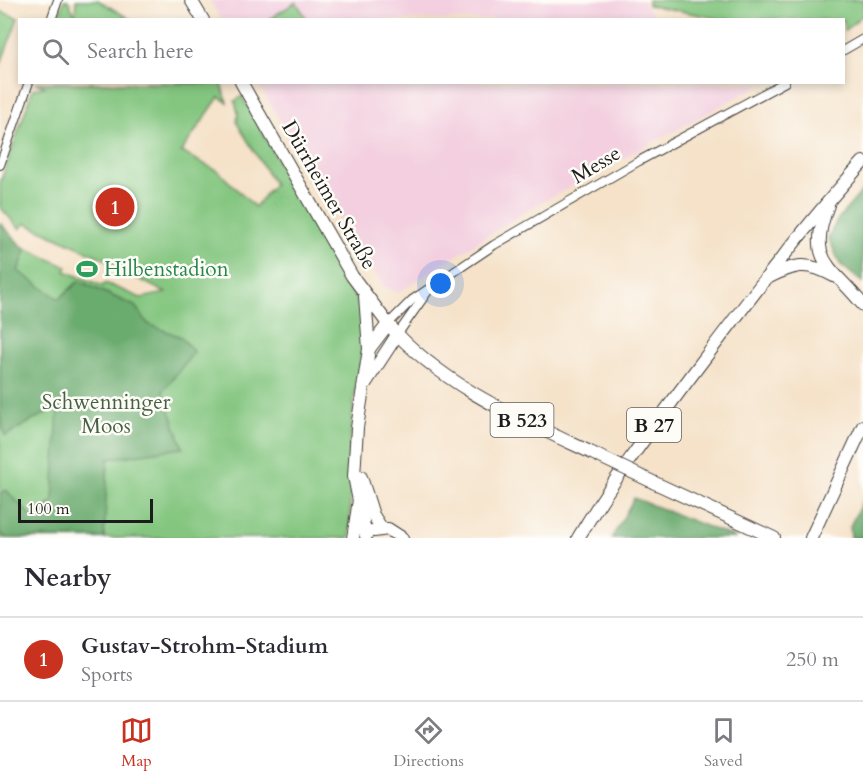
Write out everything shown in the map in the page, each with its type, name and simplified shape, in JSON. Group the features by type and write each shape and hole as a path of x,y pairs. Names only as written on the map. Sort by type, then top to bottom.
{"main road":[{"path":"191,0 202,18"},
{"name":"Dürrheimer Straße","path":"242,84 316,215 365,295 388,324"},
{"name":"B 27","path":"578,538 619,472 763,280 863,162"},
{"path":"832,196 820,227 818,240 821,254 835,276 863,304"},
{"path":"763,280 795,265 818,267 835,276"},
{"path":"365,295 369,349 362,389 354,476 366,537 382,528 394,531 402,538"},
{"path":"369,349 388,324"},
{"name":"B 523","path":"388,324 397,335 455,382 496,407 774,538"},
{"path":"362,389 397,335"},
{"path":"812,538 863,426"},
{"path":"357,457 365,492 382,528"},
{"path":"353,538 359,500"}],"street":[{"path":"52,18 58,0"},
{"path":"845,49 863,39"},
{"path":"0,165 28,84"},
{"name":"Messe","path":"388,324 412,300 494,245 639,161 781,84"},
{"name":"Messe","path":"397,335 430,288"}],"shaded area":[{"path":"210,0 641,0 655,17 658,18 220,18"},
{"path":"259,84 761,84 528,210 398,293 384,287 320,188"}],"green space":[{"path":"64,0 68,0 75,16 76,0 98,0 128,18 58,18"},
{"path":"648,0 863,0 863,15 845,30 845,18 715,18 648,5"},
{"path":"296,2 306,18 271,18"},
{"path":"0,11 18,18 0,66"},
{"name":"Schwenninger Moos","path":"38,84 221,84 227,102 219,97 181,152 218,171 255,207 274,184 237,123 238,113 235,101 242,96 365,316 367,328 355,391 350,441 350,538 0,538 0,236 67,267 65,271 103,286 105,283 141,298 166,293 117,268 118,265 25,223 20,229 0,207 0,183 33,89 45,87"},
{"path":"863,190 863,283 840,264 828,237 838,219"},
{"name":"Schwenninger Moos","path":"0,223 26,251 18,271 59,299 79,281 135,306 148,324 181,337 194,352 163,391 183,448 108,459 104,538 7,538 0,533 0,494 6,490 34,519 53,501 58,406 5,436 0,416"},
{"path":"634,498 736,538 612,538"},
{"path":"863,500 863,538 851,538 850,526"}],"place":[{"name":"Gustav-Strohm-Stadium","path":"115,207"},
{"name":"Hilbenstadion","path":"87,269"}]}
